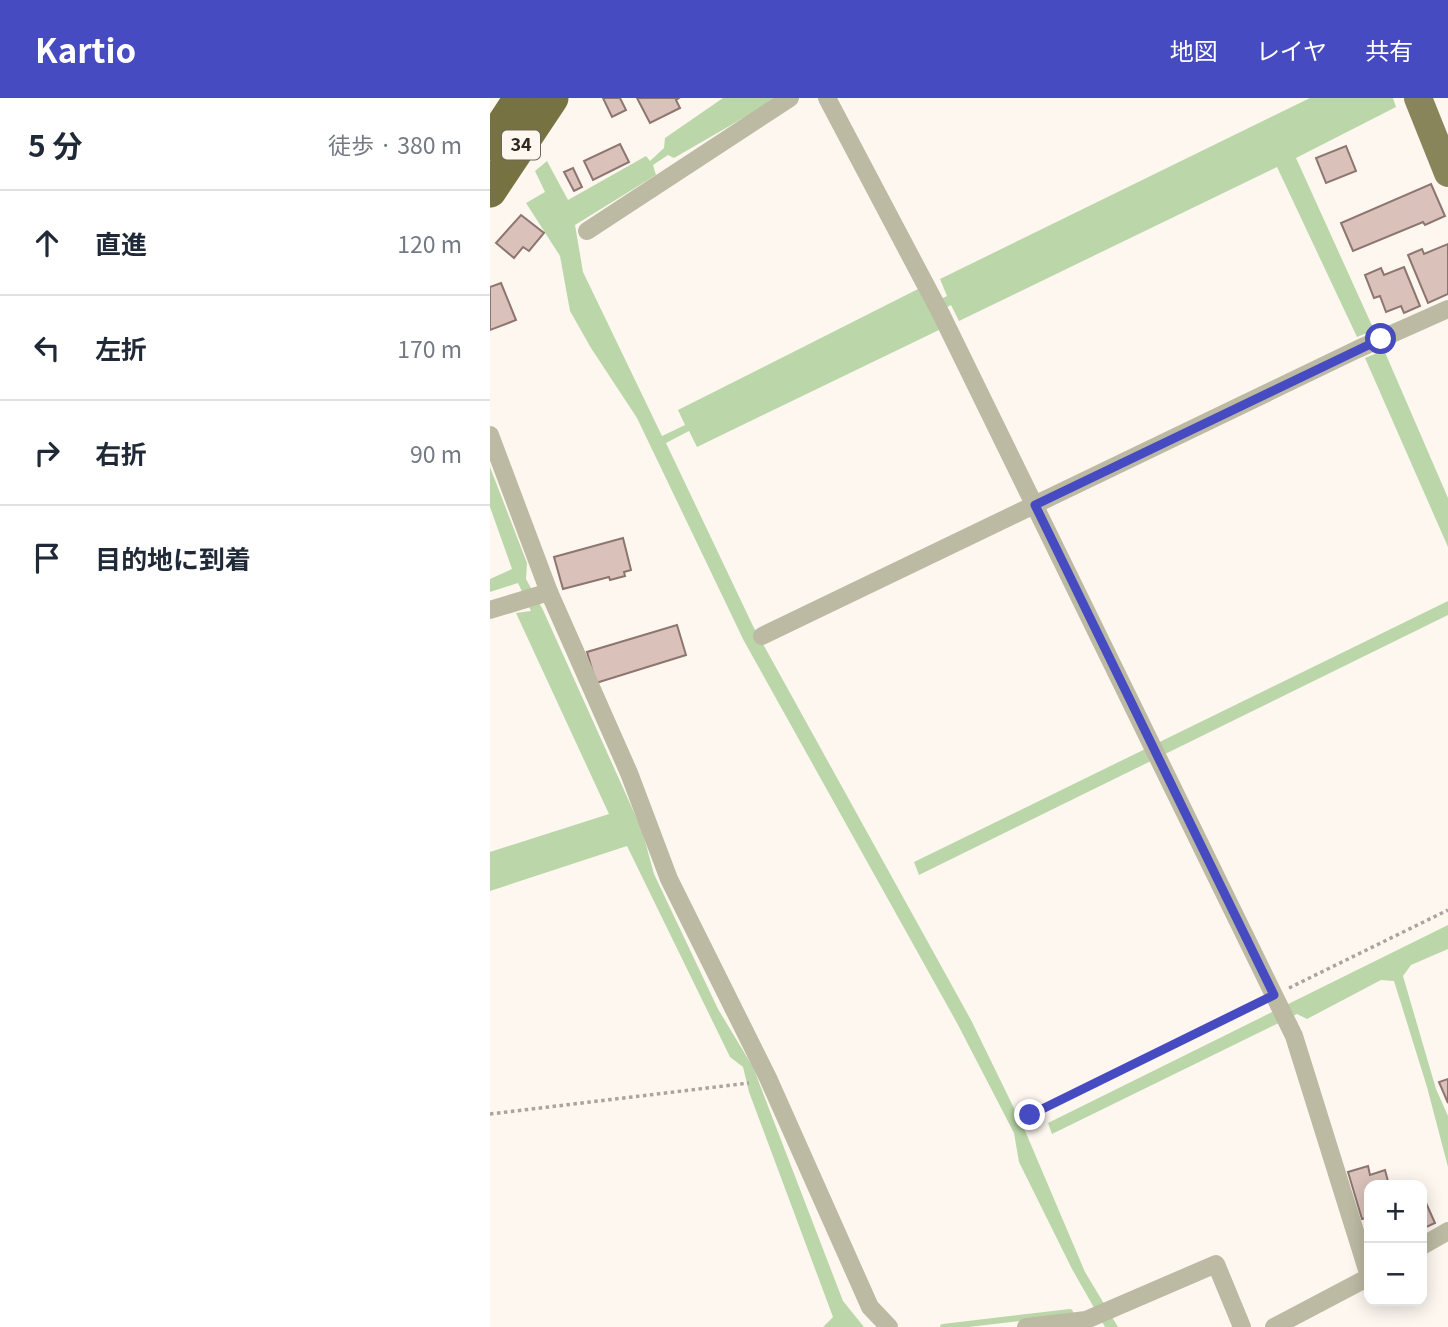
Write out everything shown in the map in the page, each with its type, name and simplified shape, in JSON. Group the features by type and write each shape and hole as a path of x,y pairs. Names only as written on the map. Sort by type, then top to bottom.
{"highway":[{"name":"34","path":"490,144 520,98"},
{"name":"34","path":"490,191 552,98"}],"main road":[{"path":"1418,98 1448,173"}],"street":[{"path":"587,232 790,98"},
{"path":"827,98 937,306 1288,1023 1364,1261"},
{"path":"762,636 1358,349 1448,309"},
{"path":"490,435 549,592 629,773 669,879 768,1078 870,1307 889,1327"},
{"path":"490,610 549,592"},
{"path":"1427,1243 1448,1231"},
{"path":"1026,1327 1088,1324 1115,1308 1216,1264 1242,1327"},
{"path":"1275,1327 1364,1280"}],"path":[{"path":"1030,1115 1276,999 1448,910"},
{"path":"490,1114 740,1086"}],"shaded area":[{"path":"723,98 778,98 674,158 668,155 653,165 656,175 575,225 583,272 662,436 685,425 678,410 918,289 927,306 947,296 940,279 1310,98 1393,98 1396,107 1296,158 1374,330 1357,337 1277,167 959,321 951,305 932,315 939,330 697,447 689,431 666,443 753,626 971,1020 1026,1133 1085,1272 1118,1327 1105,1327 1072,1269 1019,1162 1014,1133 957,1023 744,641 637,418 570,311 560,256 526,203 545,192 535,171 547,161 568,200 646,156 650,161 664,148 665,138"},
{"path":"1384,350 1448,498 1448,547 1365,358"},
{"path":"490,467 527,563 526,579 543,610 642,830 654,874 718,1009 753,1067 843,1301 864,1327 823,1327 833,1317 749,1092 743,1067 730,1057 627,846 490,891 490,852 609,814 516,613 531,611 518,583 490,592 490,579 512,569 490,507"},
{"path":"1448,601 1448,615 919,875 914,862"},
{"path":"1448,925 1448,949 1411,965 1403,976 1436,1089 1448,1116 1448,1167 1427,1087 1394,981 1381,980 1307,1019 1297,1014 1052,1134 1048,1123"}],"building":[{"path":"603,98 620,98 626,110 612,117"},
{"path":"637,98 679,98 676,100 680,108 650,123"},
{"path":"620,144 629,162 593,180 584,161"},
{"path":"1346,146 1356,171 1326,183 1316,158"},
{"path":"573,168 582,187 574,191 564,172"},
{"path":"1431,184 1445,216 1425,225 1423,222 1353,251 1341,223"},
{"path":"521,215 544,233 529,251 523,247 514,258 496,243"},
{"path":"1448,244 1448,294 1428,303 1408,255 1422,249 1424,254"},
{"path":"1404,267 1420,306 1404,313 1401,306 1386,312 1380,296 1374,298 1365,275 1381,268 1384,275"},
{"path":"501,283 516,320 490,330 490,287"},
{"path":"623,538 631,570 624,572 625,576 610,580 609,577 563,589 554,557"},
{"path":"677,625 686,655 596,683 587,652"},
{"path":"1448,1079 1448,1103 1439,1082"},
{"path":"1368,1166 1370,1175 1385,1170 1388,1180 1364,1180 1362,1219 1348,1172"},
{"path":"1427,1205 1435,1223 1427,1227"}],"waterway":[{"path":"943,1327 1070,1312"}],"route":[{"path":"1030,1115 1274,995 1035,505 1381,339"}]}
